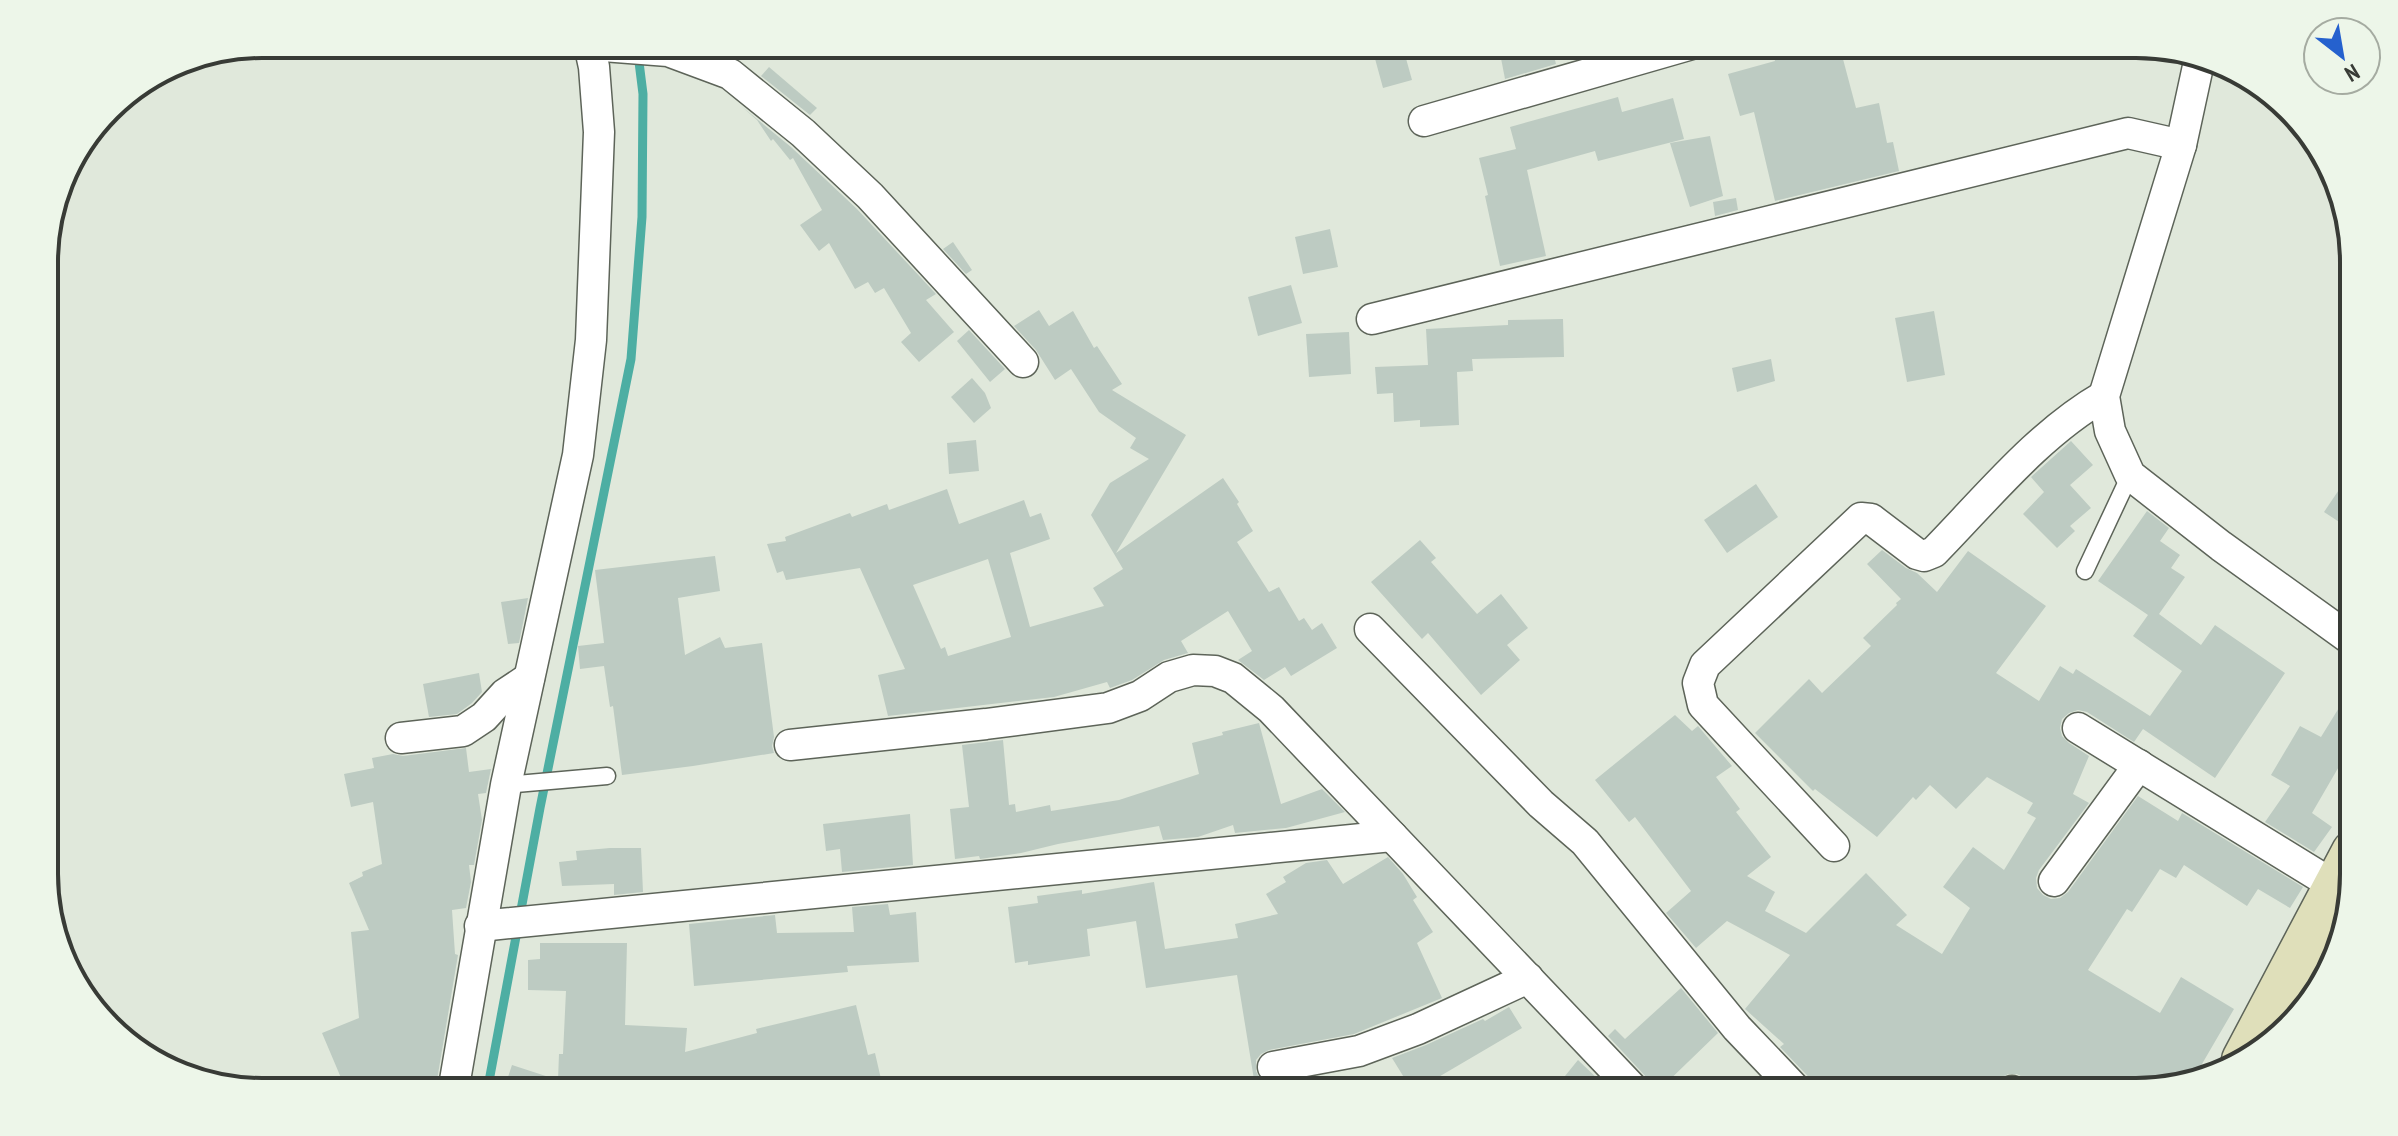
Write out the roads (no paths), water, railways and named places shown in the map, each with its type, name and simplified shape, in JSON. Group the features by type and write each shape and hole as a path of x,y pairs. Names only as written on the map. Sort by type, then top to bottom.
{"main road":[{"path":"2263,1033 2309,969 2339,882"}],"street":[{"path":"455,1078 506,785 578,455 591,340 599,132 591,58"},
{"path":"687,58 730,74 803,133 870,196 1023,362"},
{"path":"1424,121 1643,58"},
{"path":"2198,68 2181,145 2104,396 2110,431 2130,475 2221,546 2340,632"},
{"path":"1372,319 2128,133 2181,145"},
{"path":"1834,846 1703,705 1698,683 1705,665 1861,518 1871,519 1917,554 1924,556 1934,552 2066,420 2104,396"},
{"path":"1370,629 1541,804 1585,842 1737,1028 1785,1078"},
{"path":"790,745 1108,708 1140,696 1169,677 1193,670 1215,671 1233,678 1271,709 1623,1078"},
{"path":"401,738 463,731 484,717 505,694 529,678"},
{"path":"2078,728 2139,765 2340,867"},
{"path":"2054,881 2139,765"},
{"path":"480,926 1392,836"},
{"path":"1273,1067 1359,1051 1418,1029 1528,978"}],"lane":[{"path":"2085,571 2130,475"},
{"path":"506,785 607,776"}],"waterway":[{"path":"490,1078 540,808 631,359 642,217 643,94 638,58"}]}
